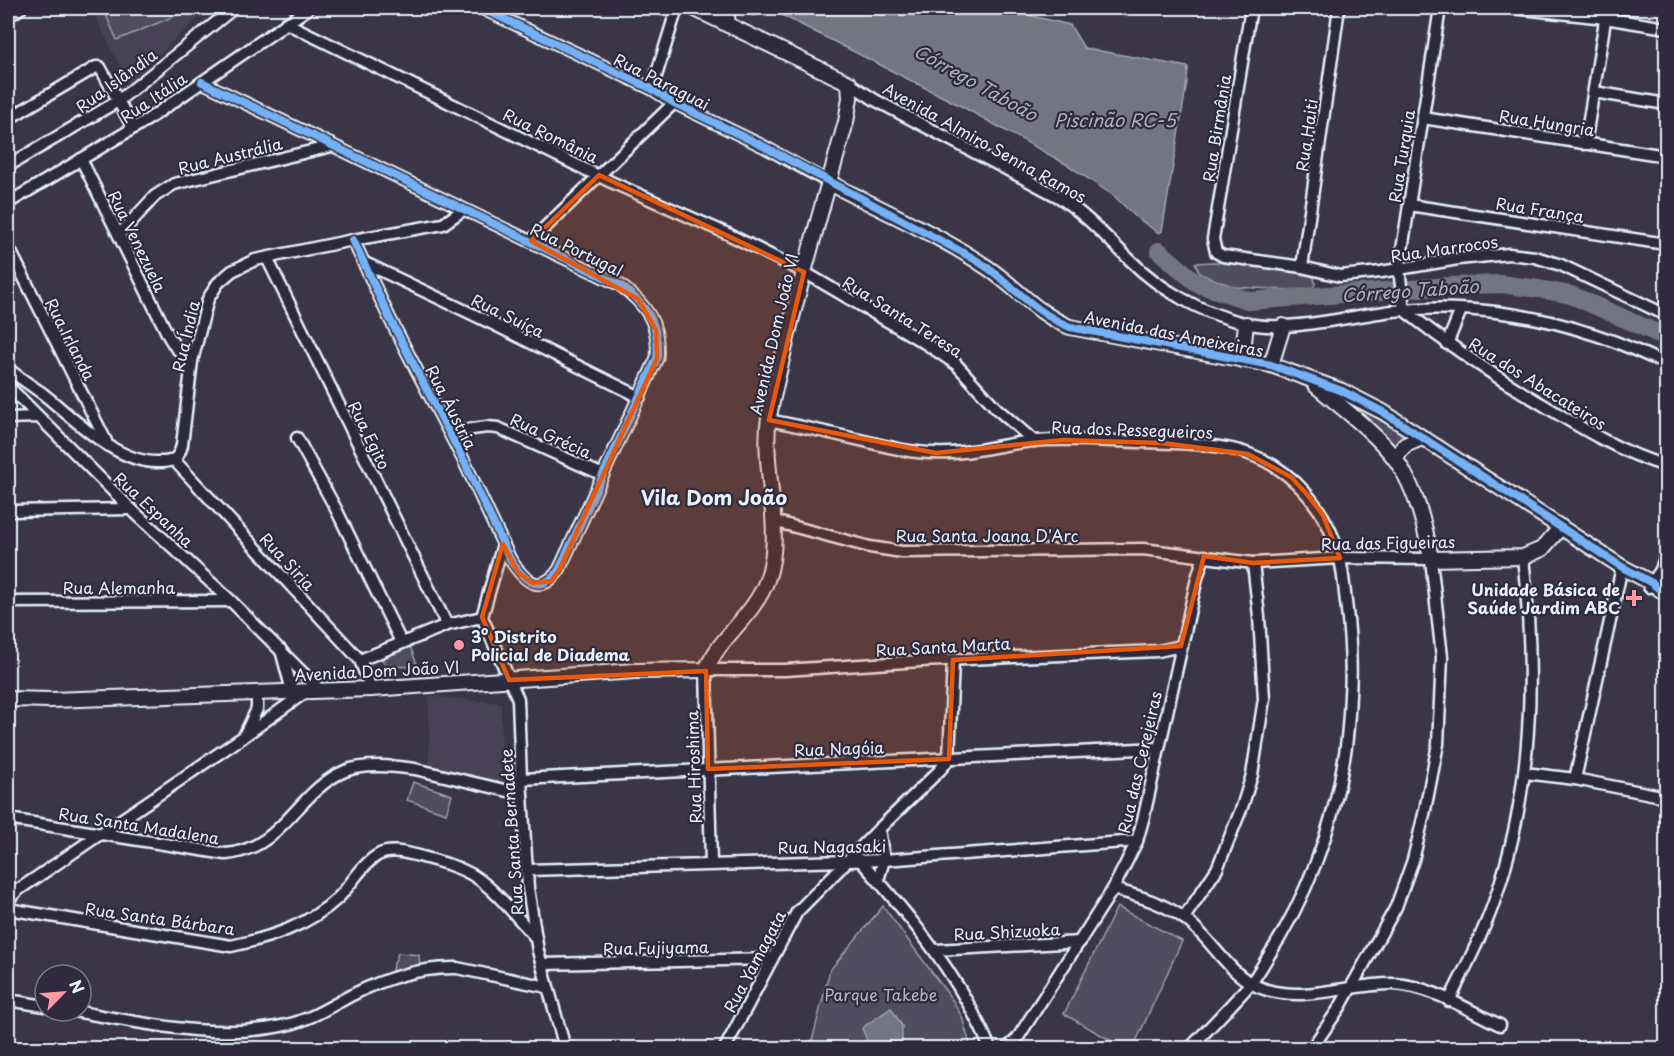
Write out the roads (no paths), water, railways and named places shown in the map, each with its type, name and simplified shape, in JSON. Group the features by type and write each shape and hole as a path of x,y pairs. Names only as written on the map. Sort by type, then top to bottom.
{"street":[{"name":"Rua Islândia","path":"8,166 118,101 234,8"},
{"name":"Rua Itália","path":"8,202 133,128 309,8"},
{"name":"Rua Paraguai","path":"482,8 652,89 674,103 763,146 828,182"},
{"path":"652,89 677,8"},
{"name":"Avenida Almiro Senna Ramos","path":"693,8 849,83 875,100 1059,197 1097,226 1130,260 1169,292 1222,316 1246,324 1283,326 1404,308 1461,310 1539,320 1586,331 1666,364"},
{"path":"726,8 728,25"},
{"name":"Rua Birmânia","path":"1216,252 1213,239 1251,8"},
{"name":"Rua Haiti","path":"1302,267 1339,8"},
{"name":"Rua Turquia","path":"1404,308 1399,272 1440,8"},
{"path":"1512,8 1606,13 1666,28"},
{"path":"1585,144 1606,13"},
{"name":"Rua România","path":"286,23 804,272"},
{"path":"8,119 100,67 133,128"},
{"name":"Rua Portugal","path":"202,82 620,285 638,298 648,313 656,330 657,358 559,570 551,581 542,585 532,583"},
{"name":"Avenida Dom João VI","path":"8,699 51,700 371,689 635,671 706,670 719,646 757,600 767,579 772,555 773,521 769,420 804,272 849,109 849,83"},
{"path":"1594,92 1666,104"},
{"path":"531,241 674,103"},
{"name":"Rua Hungria","path":"1422,118 1666,156"},
{"name":"Rua Austrália","path":"119,235 150,201 174,184 332,146"},
{"name":"Rua Venezuela","path":"81,159 169,337 176,348 192,361"},
{"name":"Avenida das Ameixeiras","path":"828,182 960,250 989,269 1041,313 1055,321 1070,327 1271,365 1307,377 1362,401 1383,412 1666,594"},
{"name":"Rua França","path":"1408,205 1666,244"},
{"name":"Rua Índia","path":"174,460 182,445 192,361 208,298 218,282 232,271 255,260 443,225 463,210"},
{"name":"Rua Áustria","path":"353,240 450,432 503,544 518,572 532,583"},
{"name":"Rua Irlanda","path":"8,246 108,445"},
{"name":"Rua Marrocos","path":"1216,252 1230,258 1302,267 1340,276 1399,272 1482,256 1509,254 1535,257 1561,265 1666,315"},
{"name":"Rua Egito","path":"267,258 447,625"},
{"name":"Rua Suíça","path":"363,262 640,397"},
{"name":"Rua Santa Teresa","path":"804,272 956,364 997,409 1034,441"},
{"name":"Rua dos Abacateiros","path":"1404,308 1447,344 1602,441 1666,466"},
{"path":"1447,344 1461,310"},
{"path":"1242,360 1246,324"},
{"path":"1271,365 1283,326"},
{"path":"8,369 108,445 129,457 156,462 174,460"},
{"path":"1307,377 1363,426 1395,459 1414,495 1425,526 1431,559 1442,657 1438,744 1415,850 1403,887 1386,928 1350,990 1312,1048"},
{"name":"Rua Espanha","path":"8,386 130,508 281,650 314,690"},
{"path":"29,408 42,393"},
{"path":"8,418 38,417"},
{"name":"Rua dos Pessegueiros","path":"769,420 910,452 963,453 1034,441 1162,443 1225,449 1248,454 1271,464 1291,477 1323,515 1340,558 1350,634 1351,686 1344,762 1324,841 1309,879 1282,934 1251,984 1190,1048"},
{"name":"Rua Grécia","path":"450,432 487,427 498,428 603,475"},
{"path":"297,438 336,508 401,642"},
{"path":"1395,459 1405,446 1422,438"},
{"name":"Rua Siria","path":"174,460 360,660 371,689"},
{"path":"8,511 130,508"},
{"name":"Rua Santa Joana D'Arc","path":"773,521 870,547 902,552 1143,549 1204,556"},
{"name":"Rua das Figueiras","path":"1204,556 1253,563 1340,558 1523,557 1542,549 1561,527"},
{"path":"360,660 447,625 482,617 503,544"},
{"name":"Rua das Cerejeiras","path":"1007,1048 1017,1039 1080,942 1113,889 1137,841 1204,556"},
{"path":"1449,1001 1493,906 1518,815 1525,773 1531,686 1528,601 1523,557"},
{"path":"1648,583 1661,570 1666,557"},
{"path":"1184,918 1217,869 1252,775 1263,699 1259,617 1253,563"},
{"path":"1575,779 1622,567"},
{"name":"Avenida das Ameixeiras","path":"1648,583 1666,603"},
{"name":"Rua Alemanha","path":"8,602 231,601"},
{"name":"Rua Santa Bernadete","path":"482,617 519,699 520,779 527,870 536,938 547,987 565,1048"},
{"name":"Rua Santa Marta","path":"706,670 785,670 1158,651 1181,646"},
{"path":"281,650 292,691"},
{"path":"949,759 953,660"},
{"name":"Rua Hiroshima","path":"706,670 711,864"},
{"path":"8,900 18,890 99,834 276,713 314,690"},
{"path":"243,737 257,709 257,692"},
{"path":"257,709 276,713"},
{"name":"Rua Nagóia","path":"520,779 1159,748"},
{"name":"Rua Yamagata","path":"725,1048 797,912 949,759"},
{"name":"Rua Santa Madalena","path":"8,819 226,854 240,853 266,841 321,786 347,771 361,768 415,769 522,794"},
{"path":"1525,773 1575,779 1666,796"},
{"path":"878,880 884,860 879,829"},
{"name":"Rua Nagasaki","path":"527,870 884,860 1137,841"},
{"name":"Rua Santa Bárbara","path":"8,909 231,946 261,940 310,919 337,898 373,858 389,851 423,857 464,870 477,878 536,938"},
{"path":"860,860 936,950 967,1000 990,1048"},
{"path":"1113,889 1149,900 1184,918 1223,960 1251,984 1279,992 1350,990 1371,985 1395,984 1431,992 1500,1025"},
{"name":"Rua Shizuoka","path":"936,950 1080,942"},
{"name":"Rua Fujiyama","path":"542,964 772,959"},
{"path":"93,1014 180,1029 234,1032 285,1026 301,1021 383,980 442,967 457,968 547,987"},
{"path":"8,1000 33,1004"}],"water":[{"name":"Piscinão RC-5","path":"768,8 998,8 1070,25 1084,48 1188,67 1162,231 1159,233 1137,218 1114,196 1066,164 961,106"},
{"path":"891,1008 902,1026 902,1048 870,1048 862,1028"}],"waterway":[{"name":"Córrego Taboão","path":"732,8 754,15"},
{"name":"Córrego Taboão","path":"1159,251 1198,284 1250,301 1501,284 1571,295 1666,337"}],"place":[{"name":"Unidade Básica de Saúde Jardim ABC","path":"1634,598"},
{"name":"3º Distrito Policial de Diadema","path":"459,645"}],"district":[{"name":"Vila Dom João","path":"714,497"}],"park label":[{"name":"Parque Takebe","path":"881,994"}]}
